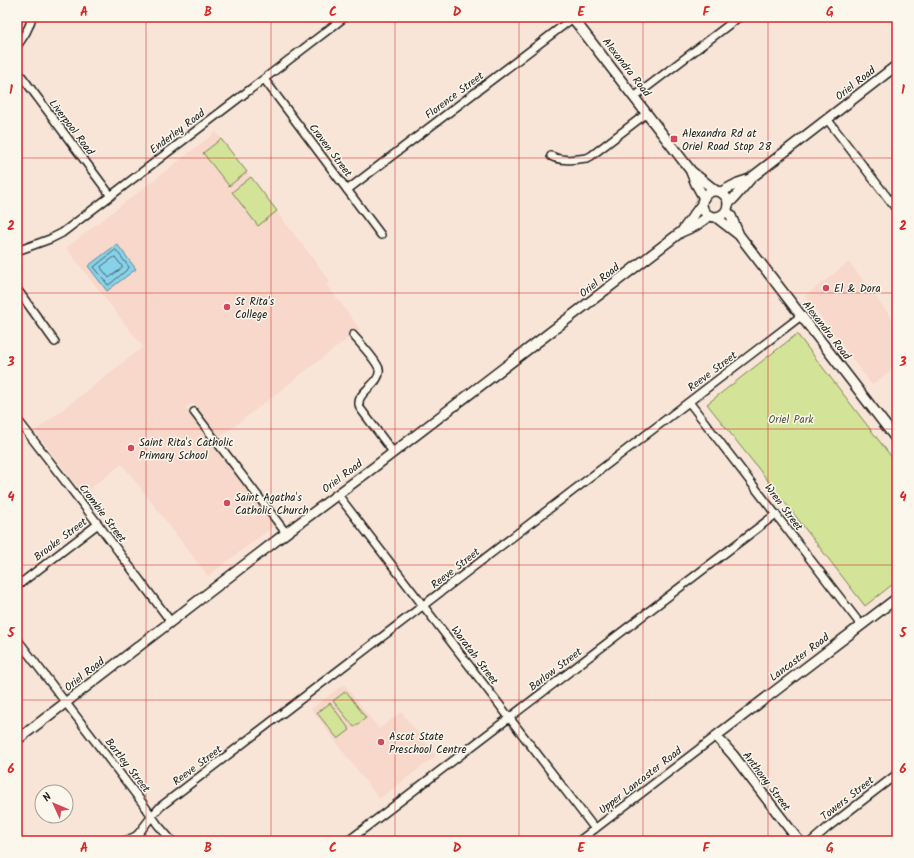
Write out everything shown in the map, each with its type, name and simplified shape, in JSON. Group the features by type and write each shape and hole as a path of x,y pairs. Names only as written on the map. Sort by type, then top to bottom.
{"street":[{"path":"17,46 30,26 32,17"},
{"name":"Enderley Road","path":"17,251 62,233 345,17"},
{"path":"634,97 738,17"},
{"name":"Alexandra Road","path":"573,18 691,171 719,192"},
{"name":"Florence Street","path":"347,190 573,18"},
{"name":"Oriel Road","path":"728,207 751,178 897,66"},
{"name":"Liverpool Road","path":"17,70 110,196"},
{"name":"Craven Street","path":"264,79 381,235"},
{"path":"551,156 562,160 587,158 647,113"},
{"path":"827,120 897,210"},
{"name":"Alexandra Road","path":"691,171 703,201"},
{"name":"Oriel Road","path":"719,192 751,178"},
{"path":"719,192 725,195 728,207 725,214 713,217 704,211 703,201 709,193 719,192"},
{"name":"Oriel Road","path":"681,232 703,201"},
{"name":"Alexandra Road","path":"728,207 739,235 897,440"},
{"name":"Alexandra Road","path":"713,217 739,235"},
{"name":"Oriel Road","path":"17,740 681,232 713,217"},
{"path":"17,289 55,342"},
{"name":"Reeve Street","path":"125,841 136,836 160,807 801,316"},
{"path":"353,335 375,361 379,370 376,380 362,394 358,404 393,452"},
{"name":"Wren Street","path":"689,402 861,625"},
{"path":"194,412 286,533"},
{"name":"Crombie Street","path":"17,419 172,622"},
{"name":"Waratah Street","path":"338,494 595,829"},
{"name":"Barlow Street","path":"348,841 776,514"},
{"name":"Brooke Street","path":"17,586 98,524"},
{"name":"Lancaster Road","path":"716,736 897,598"},
{"path":"17,639 66,703"},
{"name":"Bartley Street","path":"66,703 158,825 172,841"},
{"name":"Upper Lancaster Road","path":"579,841 716,736"},
{"name":"Anthony Street","path":"716,736 733,755 799,841"},
{"name":"Towers Street","path":"812,841 897,774"}],"shaded area":[{"name":"St Rita's College","path":"216,132 330,281 326,284 360,329 219,438 193,403 185,408 275,525 208,576 122,464 83,494 35,431 143,347 66,248"},
{"path":"849,262 897,325 897,366 872,385 805,296"},
{"name":"Ascot State Preschool Centre","path":"344,684 379,729 401,712 436,756 379,799 311,709"}],"green space":[{"path":"221,139 247,172 229,186 203,153"},
{"path":"251,177 277,211 258,226 232,192"},
{"name":"Oriel Park","path":"797,334 897,464 897,581 865,606 707,404"},
{"path":"346,691 366,718 354,727 333,701"},
{"path":"330,703 350,730 338,739 317,713"}],"water":[{"path":"117,244 136,269 107,291 88,266"}],"place":[{"name":"Alexandra Rd at Oriel Road Stop 28","path":"674,139"},
{"name":"El & Dora","path":"826,288"},
{"name":"St Rita's College","path":"227,307"},
{"name":"Saint Rita's Catholic Primary School","path":"131,448"},
{"name":"Saint Agatha's Catholic Church","path":"227,503"},
{"name":"Ascot State Preschool Centre","path":"381,742"}]}
